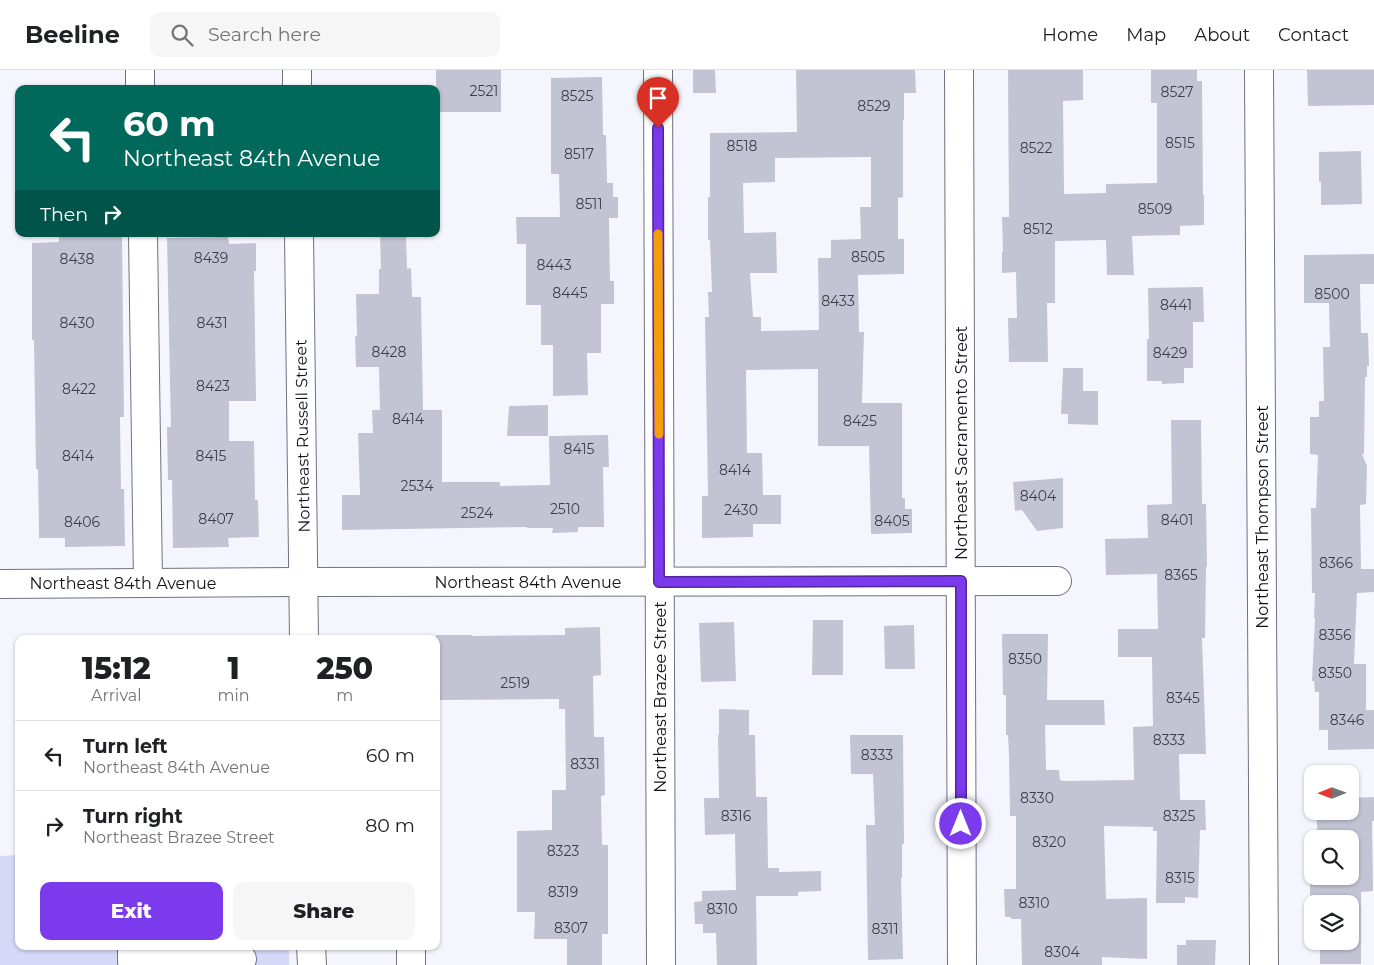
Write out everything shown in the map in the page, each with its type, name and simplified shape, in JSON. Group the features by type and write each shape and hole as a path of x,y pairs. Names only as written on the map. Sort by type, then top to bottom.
{"street":[{"path":"140,70 140,85"},
{"path":"297,70 297,85"},
{"name":"Northeast Brazee Street","path":"658,70 661,965"},
{"name":"Northeast Sacramento Street","path":"959,70 962,965"},
{"name":"Northeast Thompson Street","path":"1259,70 1264,965"},
{"path":"143,237 148,583"},
{"name":"Northeast Russell Street","path":"299,237 304,510 304,635"},
{"name":"Northeast 84th Avenue","path":"0,584 1057,581"},
{"path":"312,950 312,965"},
{"path":"410,950 411,965"},
{"path":"132,957 242,957"}],"shaded area":[{"path":"15,855 15,950 289,950 289,965 0,965 0,856"}],"building":[{"path":"436,70 501,70 501,112 440,112 440,85 436,85"},
{"path":"693,70 715,70 716,93 693,93"},
{"path":"796,70 915,70 916,93 904,93 903,197 898,198 898,239 904,239 904,274 858,275 859,332 864,332 862,403 902,403 902,498 905,498 905,509 912,509 912,533 871,534 869,446 818,446 818,369 746,370 747,453 762,453 763,495 781,495 781,524 753,524 753,537 702,538 702,496 708,496 705,317 709,317 708,292 712,292 710,240 708,240 710,133 797,132","holes":["871,157 871,207 860,207 861,239 831,240 831,258 818,258 819,330 761,331 761,317 753,317 750,273 777,273 776,232 744,233 743,183 775,182 775,158"]},
{"path":"1008,70 1083,70 1083,100 1063,101 1064,194 1106,193 1106,184 1157,183 1157,103 1151,103 1151,70 1197,70 1197,81 1202,81 1204,225 1180,226 1180,235 1132,236 1134,275 1107,275 1106,240 1055,241 1055,303 1047,303 1048,362 1009,362 1008,318 1017,318 1016,272 1002,273 1002,217 1009,217"},
{"path":"1307,70 1374,70 1374,105 1308,106"},
{"path":"602,77 603,135 606,135 607,183 613,183 613,197 618,197 618,218 609,218 610,281 614,281 614,304 601,304 601,353 587,353 588,395 553,396 553,345 541,345 541,305 526,305 526,244 517,244 516,217 560,217 559,174 551,174 551,78"},
{"path":"1361,151 1362,204 1321,205 1319,152"},
{"path":"59,237 122,237 124,417 120,417 121,489 124,489 125,546 65,547 65,538 39,538 34,340 32,340 32,243 59,242"},
{"path":"228,237 229,244 256,243 256,271 254,271 256,401 229,401 229,441 254,441 255,500 258,500 259,537 228,538 229,547 173,548 172,480 168,480 167,427 171,427 167,238"},
{"path":"380,237 406,237 407,269 411,268 412,297 421,297 423,410 442,410 442,482 500,482 500,486 550,485 549,436 608,435 609,467 603,467 604,527 578,527 578,532 552,533 553,528 527,527 342,530 342,495 360,495 358,433 373,433 372,410 380,410 379,367 356,367 356,294 379,294 379,269 381,269"},
{"path":"1374,254 1374,284 1360,284 1361,333 1368,333 1369,366 1367,366 1367,377 1365,377 1364,454 1362,454 1367,466 1366,504 1360,505 1361,569 1374,569 1374,592 1357,593 1354,664 1366,664 1366,710 1374,710 1374,749 1328,750 1328,730 1319,730 1319,692 1315,692 1314,681 1312,681 1315,593 1312,593 1311,508 1316,508 1318,455 1310,454 1310,417 1319,417 1319,401 1324,401 1323,347 1330,347 1329,303 1304,303 1304,255"},
{"path":"1203,287 1204,322 1193,322 1193,368 1184,368 1184,383 1162,384 1162,381 1147,381 1147,339 1149,339 1148,288"},
{"path":"1063,368 1083,368 1083,391 1098,391 1098,425 1068,424 1068,414 1061,414"},
{"path":"548,405 548,436 507,436 509,406"},
{"path":"1171,420 1201,420 1202,504 1206,504 1205,638 1202,638 1206,754 1179,754 1180,800 1205,800 1206,830 1200,830 1198,898 1185,897 1185,903 1156,903 1157,831 1153,831 1153,827 1104,826 1106,899 1147,898 1147,959 1102,957 1102,965 1022,965 1021,919 1005,917 1004,889 1016,889 1016,816 1010,816 1006,695 1003,695 1002,634 1048,634 1047,700 1104,700 1105,725 1045,725 1046,770 1059,770 1060,780 1064,781 1134,780 1133,727 1153,726 1152,657 1118,657 1118,629 1158,629 1157,574 1106,575 1105,539 1148,538 1147,505 1172,504"},
{"path":"1063,478 1063,528 1037,531 1022,510 1015,511 1013,482"},
{"path":"813,620 843,620 843,675 812,675"},
{"path":"734,622 736,681 701,682 699,623"},
{"path":"914,625 915,669 885,669 884,626"},
{"path":"600,627 601,675 593,676 594,737 604,737 605,795 601,796 602,845 608,845 608,934 602,934 602,965 567,965 567,939 534,939 535,912 517,912 517,831 552,830 552,790 566,790 565,709 559,709 559,699 440,700 440,635 565,635 565,628"},
{"path":"719,709 749,710 749,735 755,735 756,797 767,797 768,868 779,868 779,872 821,871 821,891 798,892 798,896 756,896 757,965 717,965 716,933 703,933 703,924 695,924 694,902 702,901 702,891 736,890 735,834 705,835 704,798 719,798"},
{"path":"850,735 903,735 904,844 902,844 901,878 903,959 868,960 866,825 875,825 873,774 851,774"},
{"path":"1374,797 1374,821 1372,821 1373,891 1361,892 1361,964 1320,964 1320,950 1359,950 1359,895 1310,895 1310,885 1359,885 1359,830 1317,830 1317,820 1359,820 1359,798"},
{"path":"1186,940 1216,940 1215,965 1177,965 1177,945 1186,945"}],"slow traffic":[{"path":"658,234 659,434"}],"route":[{"path":"658,128 659,582 961,581 961,824"}]}
